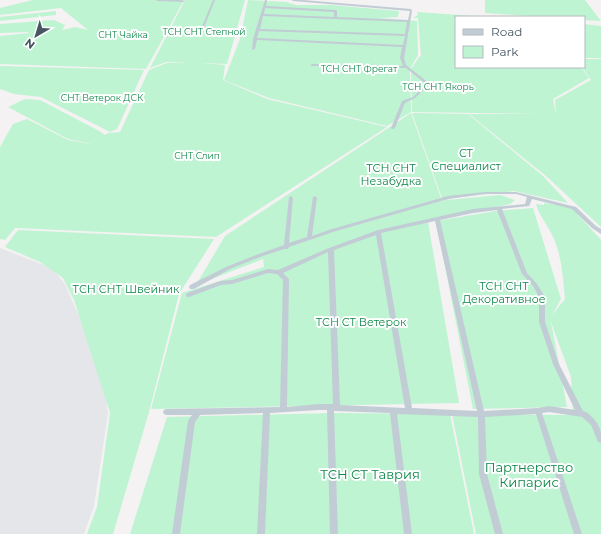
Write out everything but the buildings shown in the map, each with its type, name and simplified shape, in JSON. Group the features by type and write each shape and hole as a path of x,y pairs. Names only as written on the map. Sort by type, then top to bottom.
{"street":[{"path":"157,0 184,1"},
{"path":"199,35 214,0"},
{"path":"253,49 266,0"},
{"path":"293,0 411,10 402,58 404,65 428,84 417,96 410,101 403,102 393,128"},
{"path":"264,7 336,11 335,18"},
{"path":"262,15 409,21"},
{"path":"258,30 406,35"},
{"path":"255,39 404,46"},
{"path":"312,64 407,67"},
{"path":"192,287 228,268 334,230 448,198 500,192 530,196 574,208 601,232"},
{"path":"189,294 220,283 232,282 268,271 279,272 378,232 474,211 527,205 530,196"},
{"path":"286,248 291,198"},
{"path":"309,239 315,198"},
{"path":"499,208 525,274 535,285 542,297 542,322 556,364 580,412"},
{"path":"438,220 481,414 483,474 499,534"},
{"path":"378,232 409,410"},
{"path":"331,250 334,408 334,534"},
{"path":"279,272 286,279 283,410"},
{"path":"166,412 283,410 319,407 481,414 549,409 580,412 591,419 601,440"},
{"path":"260,534 267,410"},
{"path":"393,410 408,534"},
{"path":"176,534 192,421 198,411"},
{"path":"538,411 578,534"}],"shaded area":[{"path":"0,248 44,265 56,273 65,284 100,365 108,413 94,506 84,534 0,534"}],"green space":[{"name":"СНТ Чайка","path":"33,0 184,0 146,69 0,64 0,36 30,33 0,33 0,24 54,20 65,25 62,30 75,27 88,30 61,8 0,15 0,8"},
{"name":"СНТ Слип","path":"185,0 245,0 227,64 200,63 225,65 223,80 267,99 387,127 216,237 15,228 5,240 0,239 0,147 13,124 27,119 68,140 97,145 68,139 8,107 25,99 40,100 105,135 108,133 120,132 149,70 167,63 190,63 166,62 150,68"},
{"name":"ТСН СНТ Фрегат","path":"248,0 286,2 296,5 330,5 399,11 398,17 380,18 417,21 418,55 410,69 411,112 387,126 269,98 224,80 240,39"},
{"path":"485,0 585,0 601,21 585,20 585,16 528,16 485,13"},
{"path":"56,11 56,15 0,21 0,17"},
{"name":"ТСН СНТ Якорь","path":"417,12 473,16 455,16 455,68 582,68 589,78 553,99 556,115 555,100 591,80 583,68 585,68 585,59 601,59 601,227 546,176 469,114 543,114 412,112 411,69 421,56 418,18 413,18 418,15"},
{"path":"585,24 601,26 601,58 585,58"},
{"name":"СНТ Ветерок ДСК","path":"0,66 144,70 117,129 110,132 41,97 14,94 0,89"},
{"name":"ТСН СТ Ветерок","path":"411,113 442,201 440,202 443,201 412,113 468,114 543,176 568,203 514,191 453,198 447,200 500,195 515,200 510,204 428,222 459,403 151,409 182,293 264,267 263,259 196,285 225,236"},
{"path":"544,203 571,207 601,240 601,534 476,534 452,414 573,415 571,377 551,322 567,407 473,409 436,221 496,211 533,208 561,299 552,315 565,299 562,267 556,244 539,213 536,204 544,205"},
{"name":"ТСН СНТ Швейник","path":"18,230 214,239 179,294 149,412 113,534 87,534 97,507 110,413 74,300 63,278 40,262 5,247"},
{"name":"ТСН СТ Таврия","path":"334,413 450,414 474,534 130,534 167,417"}],"park label":[{"name":"ТСН СНТ Степной","path":"204,31"},
{"name":"СТ Специалист","path":"466,159"},
{"name":"ТСН СНТ Незабудка","path":"391,174"},
{"name":"ТСН СНТ Декоративное","path":"504,292"},
{"name":"Партнерство Кипарис","path":"529,474"}]}
